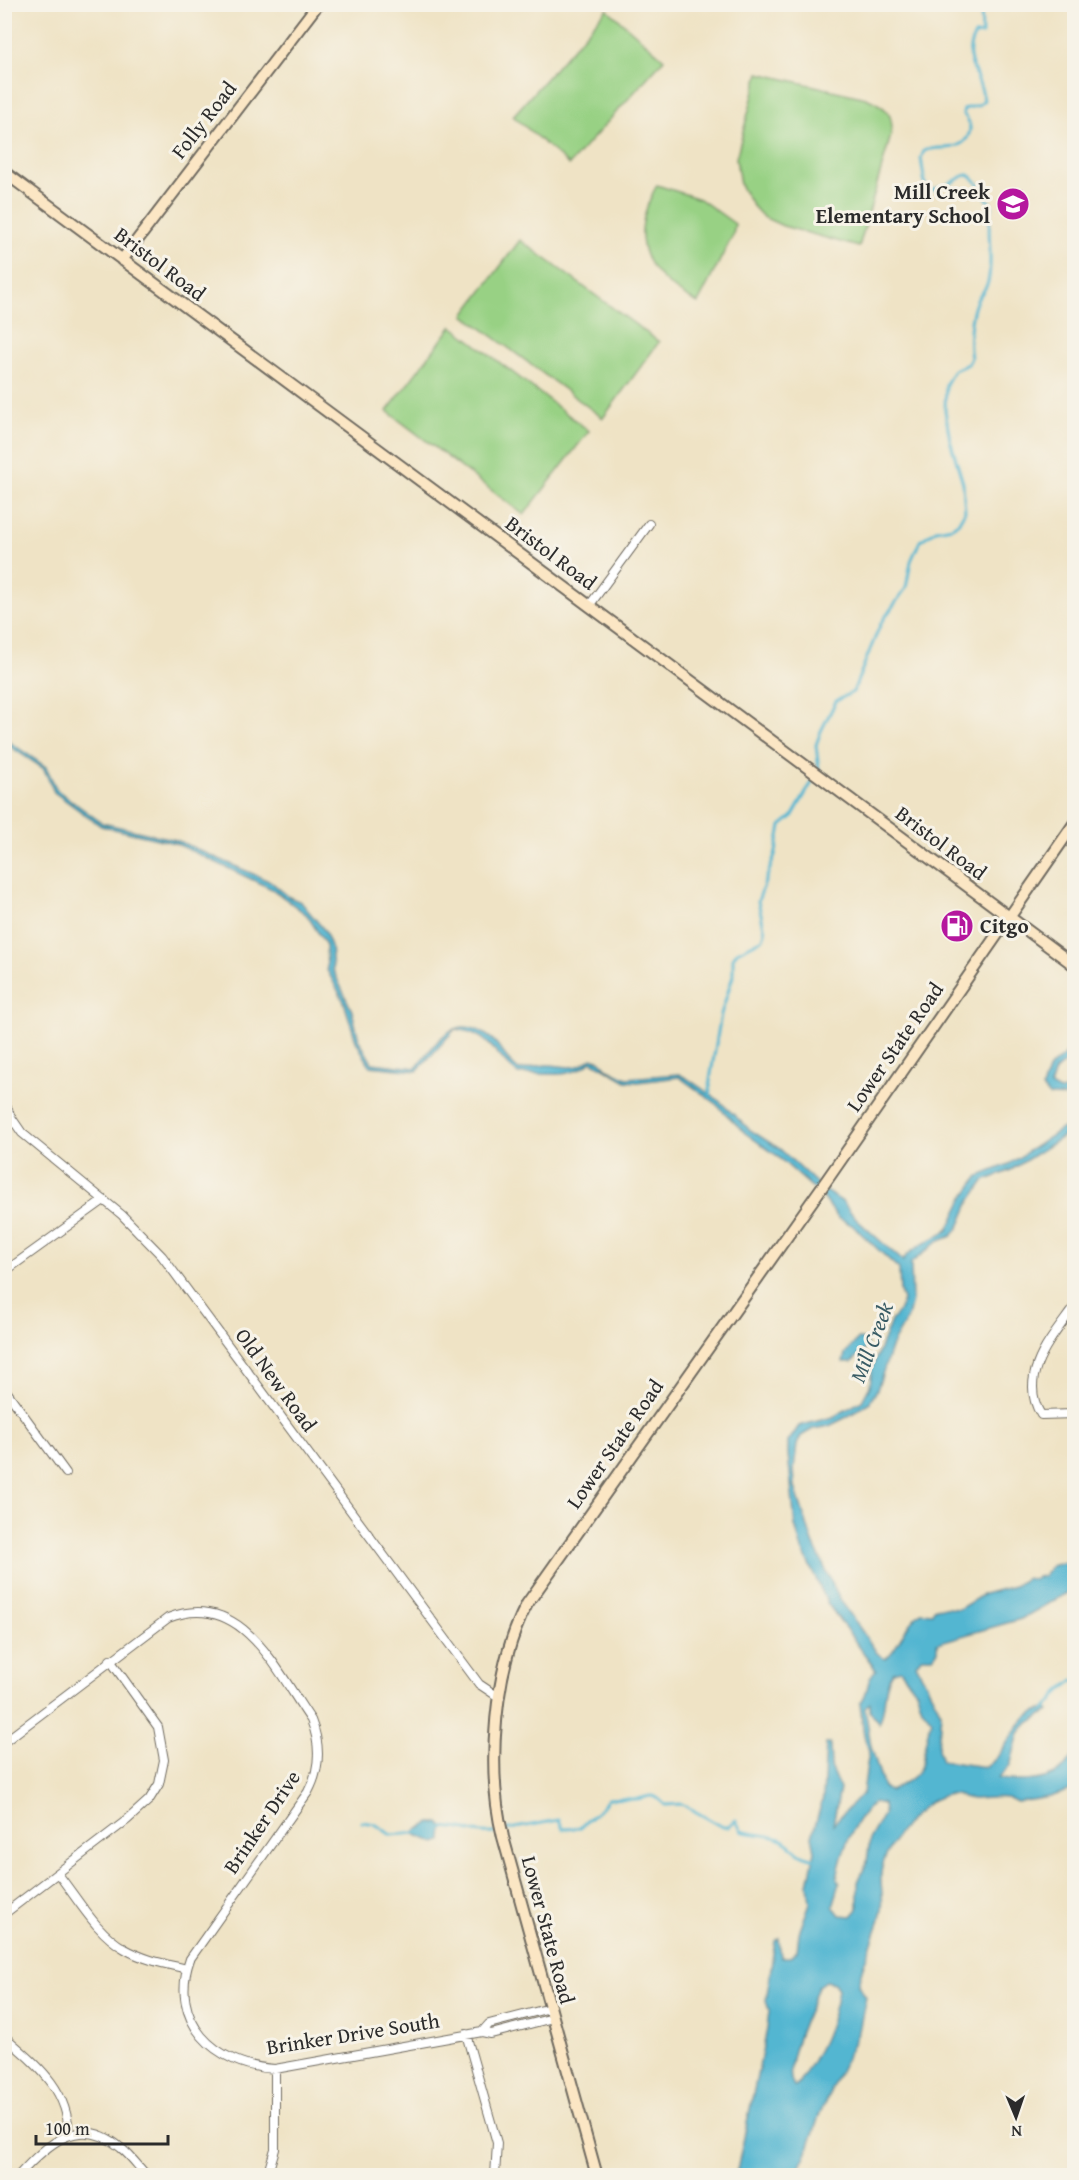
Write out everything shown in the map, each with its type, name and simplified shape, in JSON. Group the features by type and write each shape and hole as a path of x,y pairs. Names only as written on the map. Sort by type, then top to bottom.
{"street":[{"name":"Folly Road","path":"122,260 318,4"},
{"name":"Bristol Road","path":"4,172 1074,965"},
{"path":"589,606 649,524"},
{"name":"Lower State Road","path":"597,2175 499,1821 493,1768 507,1652 527,1604 819,1192 1074,824"},
{"name":"Old New Road","path":"4,1101 11,1118 22,1133 104,1200 138,1230 162,1256 479,1684 500,1698"},
{"path":"4,1272 104,1200"},
{"path":"1074,1307 1040,1353 1035,1367 1034,1388 1037,1408 1041,1415 1074,1414"},
{"path":"4,1388 66,1473"},
{"name":"Brinker Drive","path":"4,1742 168,1618 187,1612 216,1613 230,1619 250,1634 311,1720 316,1733 319,1757 312,1785 195,1950 187,1970"},
{"path":"4,1914 144,1806 154,1792 163,1770 164,1745 158,1727 110,1660"},
{"path":"58,1874 103,1932 113,1941 137,1955 187,1970"},
{"name":"Brinker Drive South","path":"187,1970 185,2005 190,2020 206,2041 240,2063 275,2069 482,2032 489,2024 551,2013"},
{"path":"466,2034 497,2143 495,2175"},
{"path":"4,2037 53,2081 64,2101 69,2135"},
{"path":"267,2175 275,2149 275,2069"},
{"path":"18,2175 47,2145 69,2135 92,2134 107,2138 131,2157 147,2175"}],"green space":[{"path":"607,9 664,59 569,165 513,116"},
{"path":"759,73 866,98 878,104 890,116 891,135 859,247 783,226 763,217 740,185 736,158"},
{"path":"657,185 700,199 735,224 733,235 698,303 664,281 653,268 646,254 642,240 643,223"},
{"path":"520,240 659,342 603,418 464,315"},
{"path":"452,326 589,431 524,515 387,411"}],"water":[{"path":"5,739 46,767 57,790 102,823 176,840 271,882 289,897 301,902 325,931 331,946 333,970 352,1011 359,1040 372,1063 416,1068 448,1032 457,1028 467,1027 479,1030 492,1039 519,1070 547,1065 575,1067 592,1058 601,1061 606,1068 627,1078 679,1074 717,1099 750,1130 780,1149 825,1191 843,1202 856,1219 903,1261 916,1248 948,1230 964,1197 979,1176 1009,1164 1063,1128 1069,1128 1074,1114 1072,1135 1065,1135 1011,1170 984,1181 970,1201 959,1227 952,1236 937,1242 911,1263 912,1301 908,1317 892,1345 877,1390 870,1402 829,1426 813,1429 801,1436 797,1445 794,1468 795,1487 813,1543 839,1598 877,1653 885,1659 909,1624 921,1612 932,1613 935,1607 959,1609 984,1594 1014,1586 1027,1578 1033,1580 1044,1576 1051,1566 1074,1560 1074,1589 1021,1619 937,1643 937,1652 933,1657 921,1657 916,1664 941,1712 938,1749 942,1761 986,1767 1027,1717 1036,1711 1047,1709 1049,1711 1027,1724 1019,1733 1010,1766 998,1778 1021,1781 1045,1778 1061,1770 1074,1755 1074,1789 1050,1797 1017,1802 1001,1798 973,1799 953,1794 946,1795 925,1806 904,1826 889,1850 881,1873 882,1910 858,1985 866,1997 859,2031 820,2113 808,2149 796,2175 736,2175 767,2029 769,2010 766,2001 775,1941 779,1938 781,1957 790,1957 797,1951 799,1933 810,1903 808,1884 815,1851 812,1836 823,1798 826,1743 830,1743 831,1769 840,1789 833,1824 863,1793 869,1751 864,1736 860,1703 870,1678 876,1670 828,1604 801,1547 795,1525 788,1442 799,1426 833,1417 862,1401 870,1386 872,1369 891,1321 900,1310 903,1300 900,1292 899,1269 852,1225 838,1218 823,1197 776,1155 745,1133 714,1102 679,1077 638,1082 626,1081 592,1061 574,1071 565,1073 518,1074 485,1040 467,1031 455,1029 417,1071 370,1066 356,1041 344,1002 327,970 326,945 307,915 272,889 175,843 101,826 54,792 44,769 5,743","holes":["900,1670 917,1692 922,1708 932,1721 919,1769 905,1783 890,1791 884,1788 871,1746 865,1707 870,1703 870,1711 879,1724 890,1678 893,1672","874,1802 883,1804 884,1813 870,1838 867,1862 858,1882 858,1909 852,1916 840,1915 833,1906 840,1883 837,1877 839,1867 854,1827","825,1981 834,1983 838,1989 833,2015 818,2052 797,2086 794,2086 791,2077 794,2052 818,1986"]},
{"path":"1074,1047 1074,1055 1055,1071 1050,1086 1059,1091 1074,1089 1074,1097 1049,1096 1042,1088 1049,1068"},
{"path":"858,1339 866,1340 868,1346 852,1362 843,1362 845,1354"},
{"path":"431,1823 439,1823 443,1827 442,1841 436,1843 414,1834 415,1831"}],"waterway":[{"path":"710,1097 710,1080 721,1014 733,976 733,958 737,952 763,939 765,932 758,901 776,852 781,826 792,817 819,770 816,745 821,731 836,701 853,692 881,623 906,588 911,561 920,541 936,530 952,527 958,523 965,511 963,483 950,440 945,410 946,384 954,370 968,364 971,358 972,315 976,302 987,285 990,273 989,226 992,207 971,176 966,175 931,190 925,185 921,158 924,151 953,147 964,142 970,128 963,114 964,109 979,105 984,100 970,60 971,43 975,35 982,34 981,6 984,4"},
{"path":"1045,1710 1061,1690 1074,1680"},
{"path":"504,1830 559,1820 563,1829 580,1828 608,1799 639,1799 652,1796 665,1805 682,1804 723,1827 728,1827 736,1820 741,1831 780,1839 799,1853 818,1859"},
{"path":"362,1822 375,1824 391,1835 416,1833"},
{"path":"440,1828 484,1833 498,1832"}],"place":[{"name":"Mill Creek Elementary School","path":"1013,204"},
{"name":"Citgo","path":"957,926"}],"water label":[{"name":"Mill Creek","path":"871,1342"}]}
